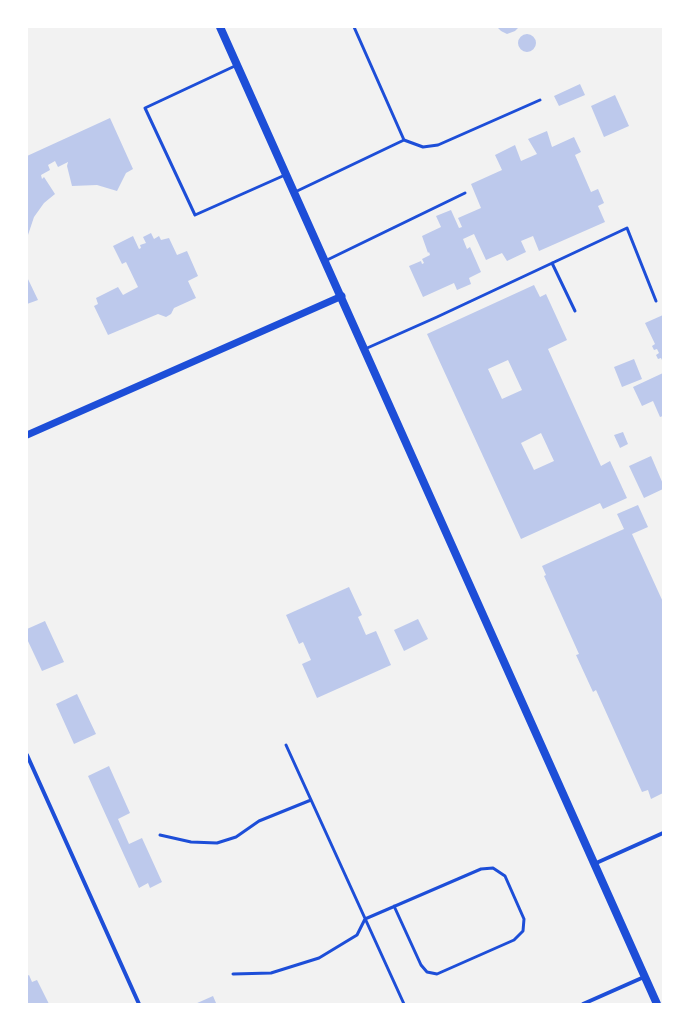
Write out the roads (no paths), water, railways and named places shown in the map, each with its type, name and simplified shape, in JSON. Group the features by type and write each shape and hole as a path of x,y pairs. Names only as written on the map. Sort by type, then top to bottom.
{"main road":[{"path":"220,27 342,296 657,1004"}],"street":[{"path":"27,434 342,296"},
{"path":"27,755 139,1004"},
{"path":"594,864 663,833"},
{"path":"583,1004 644,977"}],"lane":[{"path":"354,27 404,140"},
{"path":"237,65 145,108 195,215 286,174"},
{"path":"295,192 404,140 423,147 438,145 540,100"},
{"path":"326,261 465,193"},
{"path":"365,349 627,228 656,301"},
{"path":"552,263 575,311"},
{"path":"286,746 404,1004"},
{"path":"160,835 191,842 217,843 236,837 260,821 311,800"},
{"path":"233,974 271,973 319,958 357,935 365,919 394,906 481,868 493,868 505,876 524,920 523,931 514,940 437,974 427,972 421,965 394,906"}]}
